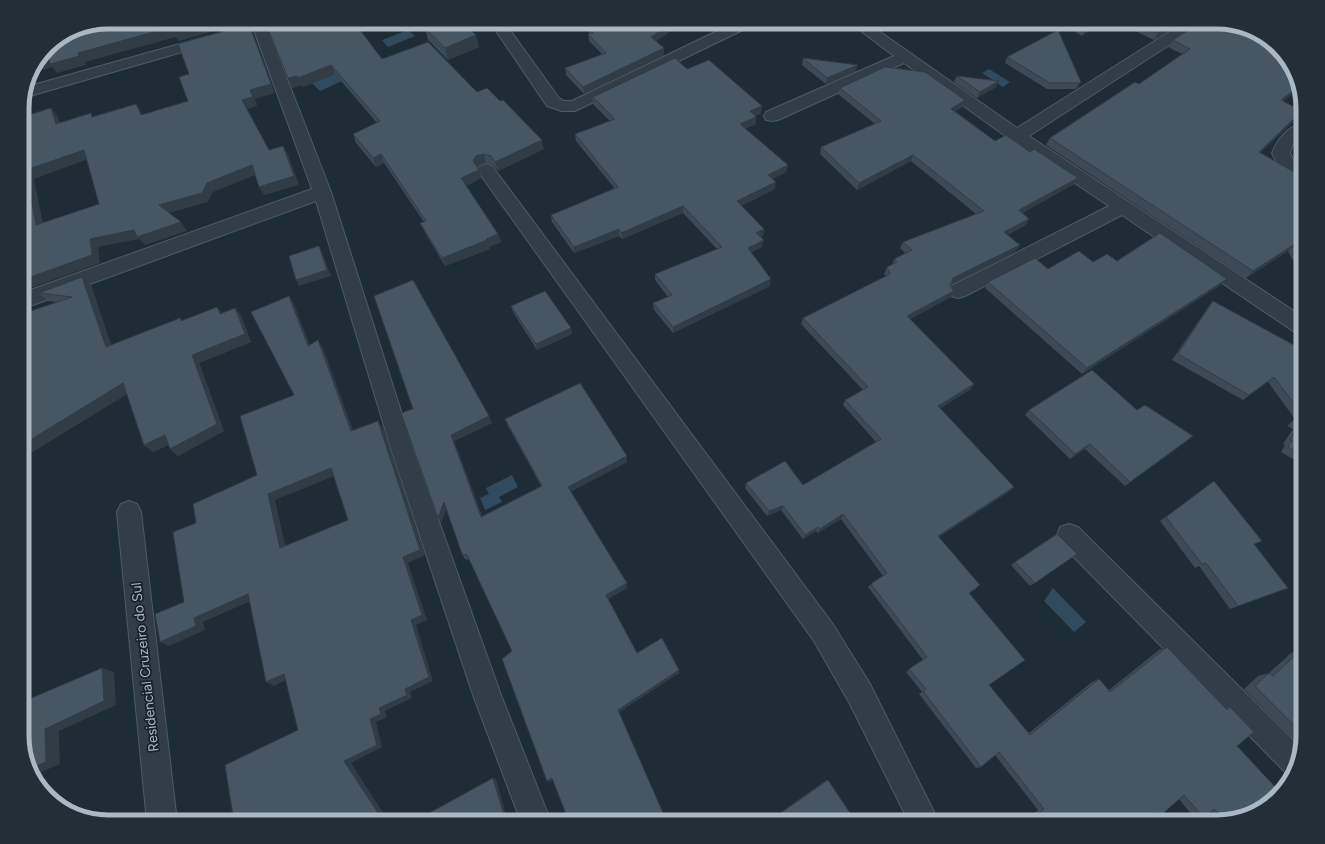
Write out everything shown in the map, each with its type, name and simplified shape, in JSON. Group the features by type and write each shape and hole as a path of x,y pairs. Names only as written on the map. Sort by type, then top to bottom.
{"street":[{"path":"255,29 322,192 403,452 487,695 533,815"},
{"path":"502,29 553,102 567,106 574,106 734,29"},
{"path":"866,29 1017,136 1296,322"},
{"path":"1017,136 1184,29"},
{"path":"31,91 221,36"},
{"path":"772,116 905,57"},
{"path":"1296,133 1285,141 1281,153 1284,162 1296,172"},
{"path":"486,170 823,632 860,694 920,815"},
{"path":"29,298 322,192"},
{"path":"958,291 1122,207"},
{"name":"Residencial Cruzeiro do Sul","path":"129,512 161,815"},
{"path":"1069,535 1292,759"}],"water":[{"path":"408,30 415,36 388,47 382,40"},
{"path":"989,69 1010,82 1003,87 982,73"},
{"path":"335,74 342,81 320,91 312,83"},
{"path":"512,475 518,487 499,497 502,502 485,510 480,498 489,494 486,488"},
{"path":"1053,588 1086,622 1074,632 1044,601"}],"building":[{"path":"108,29 165,29 78,53 79,56 50,64 48,57 52,52 64,42 87,32"},
{"path":"173,29 184,29 174,32"},
{"path":"231,29 251,29 271,84 250,90 253,97 242,100 269,150 283,146 294,176 259,187 252,165 207,183 202,193 159,205 181,222 137,237 134,230 90,239 92,255 29,278 29,186 36,225 99,204 84,150 29,169 29,115 51,108 56,124 91,113 92,117 136,104 141,115 188,101 179,77 189,74 178,44"},
{"path":"268,29 359,29 382,59 428,42 477,92 487,88 500,101 503,100 542,140 495,162 491,156 484,154 476,156 473,161 479,170 461,178 498,234 442,258 420,223 426,221 381,154 373,158 353,134 380,121 331,65 298,78 297,76 288,78"},
{"path":"426,29 470,29 476,35 445,48"},
{"path":"590,29 663,29 651,37 664,48 583,87 565,68 606,53 588,34 593,33"},
{"path":"1150,29 1164,29 1158,33"},
{"path":"1190,29 1217,29 1243,33 1261,42 1276,56 1283,64 1292,82 1294,90 1281,100 1296,108 1296,117 1259,152 1296,173 1296,246 1295,244 1253,271 1050,138 1135,82 1139,84 1190,49 1173,40"},
{"path":"1058,30 1081,82 1050,83 1007,57"},
{"path":"675,58 687,69 709,60 762,106 750,111 756,117 740,124 788,165 768,175 776,182 737,201 764,229 756,233 764,240 748,248 771,279 673,327 653,303 672,295 655,274 722,247 683,206 621,233 619,229 574,247 551,215 618,187 575,134 615,119 593,97"},
{"path":"803,58 858,65 827,78"},
{"path":"885,67 925,72 965,100 951,109 995,141 1006,135 1030,152 1034,149 1078,178 1019,210 1029,219 1004,232 1020,245 953,278 950,286 954,291 907,316 974,384 938,406 1014,487 938,536 980,585 969,593 1025,660 989,685 1030,735 1099,679 1110,692 1167,647 1227,710 1230,707 1254,732 1237,746 1276,788 1265,799 1257,804 1247,809 1228,814 1220,815 1214,809 1207,815 1201,815 1184,795 1161,815 1158,812 1154,815 1037,815 1044,809 999,752 981,767 923,691 926,689 909,669 927,657 871,584 887,573 843,514 820,529 818,527 805,535 783,506 769,511 746,483 785,461 803,485 881,439 845,400 868,387 803,318 890,274 887,267 897,262 894,259 912,250 903,242 984,211 913,155 859,183 821,147 881,121 840,88"},
{"path":"957,76 999,81 980,92"},
{"path":"1160,233 1227,279 1087,368 988,282 1035,258 1048,269 1079,251 1093,262 1107,254 1117,261"},
{"path":"319,246 327,270 296,280 289,256"},
{"path":"82,277 106,347 180,318 181,321 217,307 220,314 235,308 245,334 192,355 217,424 170,449 165,435 144,445 123,383 29,441 29,312 72,297 39,293"},
{"path":"413,280 489,416 451,435 481,517 542,486 505,419 580,383 627,456 568,487 627,583 606,595 637,653 662,638 679,670 618,710 664,815 566,815 552,778 547,781 502,659 512,651 467,555 462,554 444,502 438,518 401,413 413,409 374,296"},
{"path":"545,291 571,328 536,344 511,306"},
{"path":"289,296 308,346 318,340 351,431 378,421 420,550 403,557 422,615 411,620 429,677 405,689 407,695 379,708 381,714 370,719 377,745 344,761 379,815 233,815 225,765 298,730 284,674 266,682 248,594 194,618 196,626 160,642 155,614 184,602 173,532 196,523 193,504 257,475 240,416 294,395 251,312","holes":["331,468 348,520 280,548 268,494"]},
{"path":"1213,301 1296,346 1296,406 1274,377 1249,395 1178,354"},
{"path":"1092,370 1137,410 1145,405 1193,436 1130,482 1090,444 1075,454 1029,410"},
{"path":"1296,430 1296,452 1288,447 1292,440 1290,440"},
{"path":"1214,481 1262,541 1254,544 1288,588 1238,606 1206,563 1202,564 1166,517"},
{"path":"1057,534 1077,554 1035,583 1015,562"},
{"path":"1296,655 1296,727 1255,686 1269,673 1273,676"},
{"path":"102,668 104,701 45,729 46,762 35,767 29,742 29,699"},
{"path":"493,778 504,815 426,815"},
{"path":"828,780 851,815 778,815"}]}
